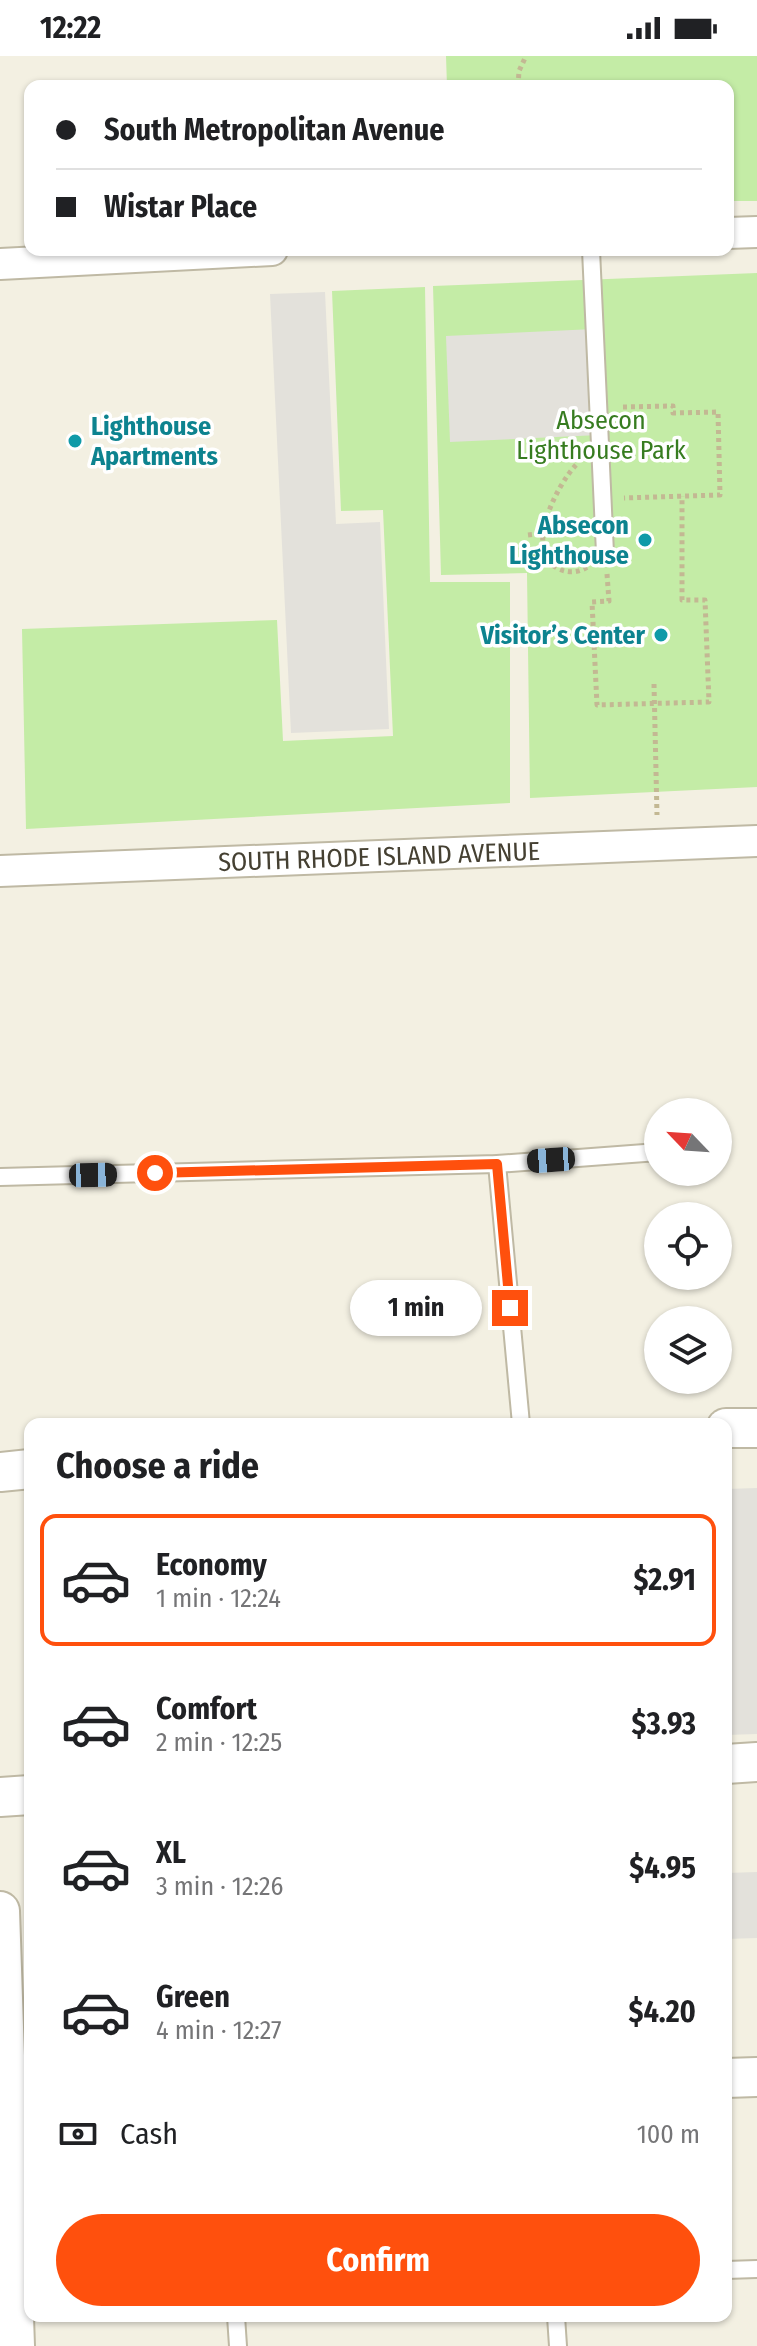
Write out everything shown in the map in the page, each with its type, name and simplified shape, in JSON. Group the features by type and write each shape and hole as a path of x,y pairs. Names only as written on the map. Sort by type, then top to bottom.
{"street":[{"path":"734,233 757,232"},
{"path":"0,264 155,256"},
{"name":"SOUTH RHODE ISLAND AVENUE","path":"0,871 757,841"},
{"path":"732,1428 757,1428"},
{"path":"0,1472 24,1470"},
{"path":"732,1764 757,1762"},
{"path":"0,1797 24,1795"},
{"path":"0,1911 3,2043 12,2105 15,2346"},
{"path":"732,2078 757,2077"}],"lane":[{"path":"591,256 605,553"},
{"path":"0,1177 497,1164 644,1153"},
{"path":"497,1164 520,1418"},
{"path":"732,2270 757,2269"},
{"path":"236,2322 238,2346"},
{"path":"556,2322 558,2346"}],"path":[{"path":"518,80 526,56"},
{"path":"598,408 673,406 673,413 718,412 720,495 602,498"},
{"path":"599,440 560,485 551,503 544,533 547,557 556,569 570,573 585,569 605,553"},
{"path":"605,553 609,601 592,602 597,705 709,702 705,600 682,600 682,496"},
{"path":"528,535 544,533"},
{"path":"654,684 658,844"}],"green space":[{"path":"446,56 757,56 757,201 734,201 734,80 447,80"},
{"name":"Absecon Lighthouse Park","path":"757,273 757,787 530,798 527,573 441,575 433,286"},
{"path":"425,287 430,582 510,582 510,803 26,829 22,629 277,620 283,741 393,736 383,510 341,511 332,291"}],"shaded area":[{"path":"325,292 336,524 380,522 389,729 291,733 270,294"},
{"path":"594,329 599,435 450,442 446,336"},
{"path":"757,1488 757,1734 732,1735 732,1489"},
{"path":"757,1872 757,1938 732,1939 732,1873"}],"place":[{"name":"Lighthouse Apartments","path":"75,441"},
{"name":"Absecon Lighthouse","path":"645,540"},
{"name":"Visitor’s Center","path":"661,635"}],"route":[{"path":"155,1173 497,1164 510,1308"}]}
